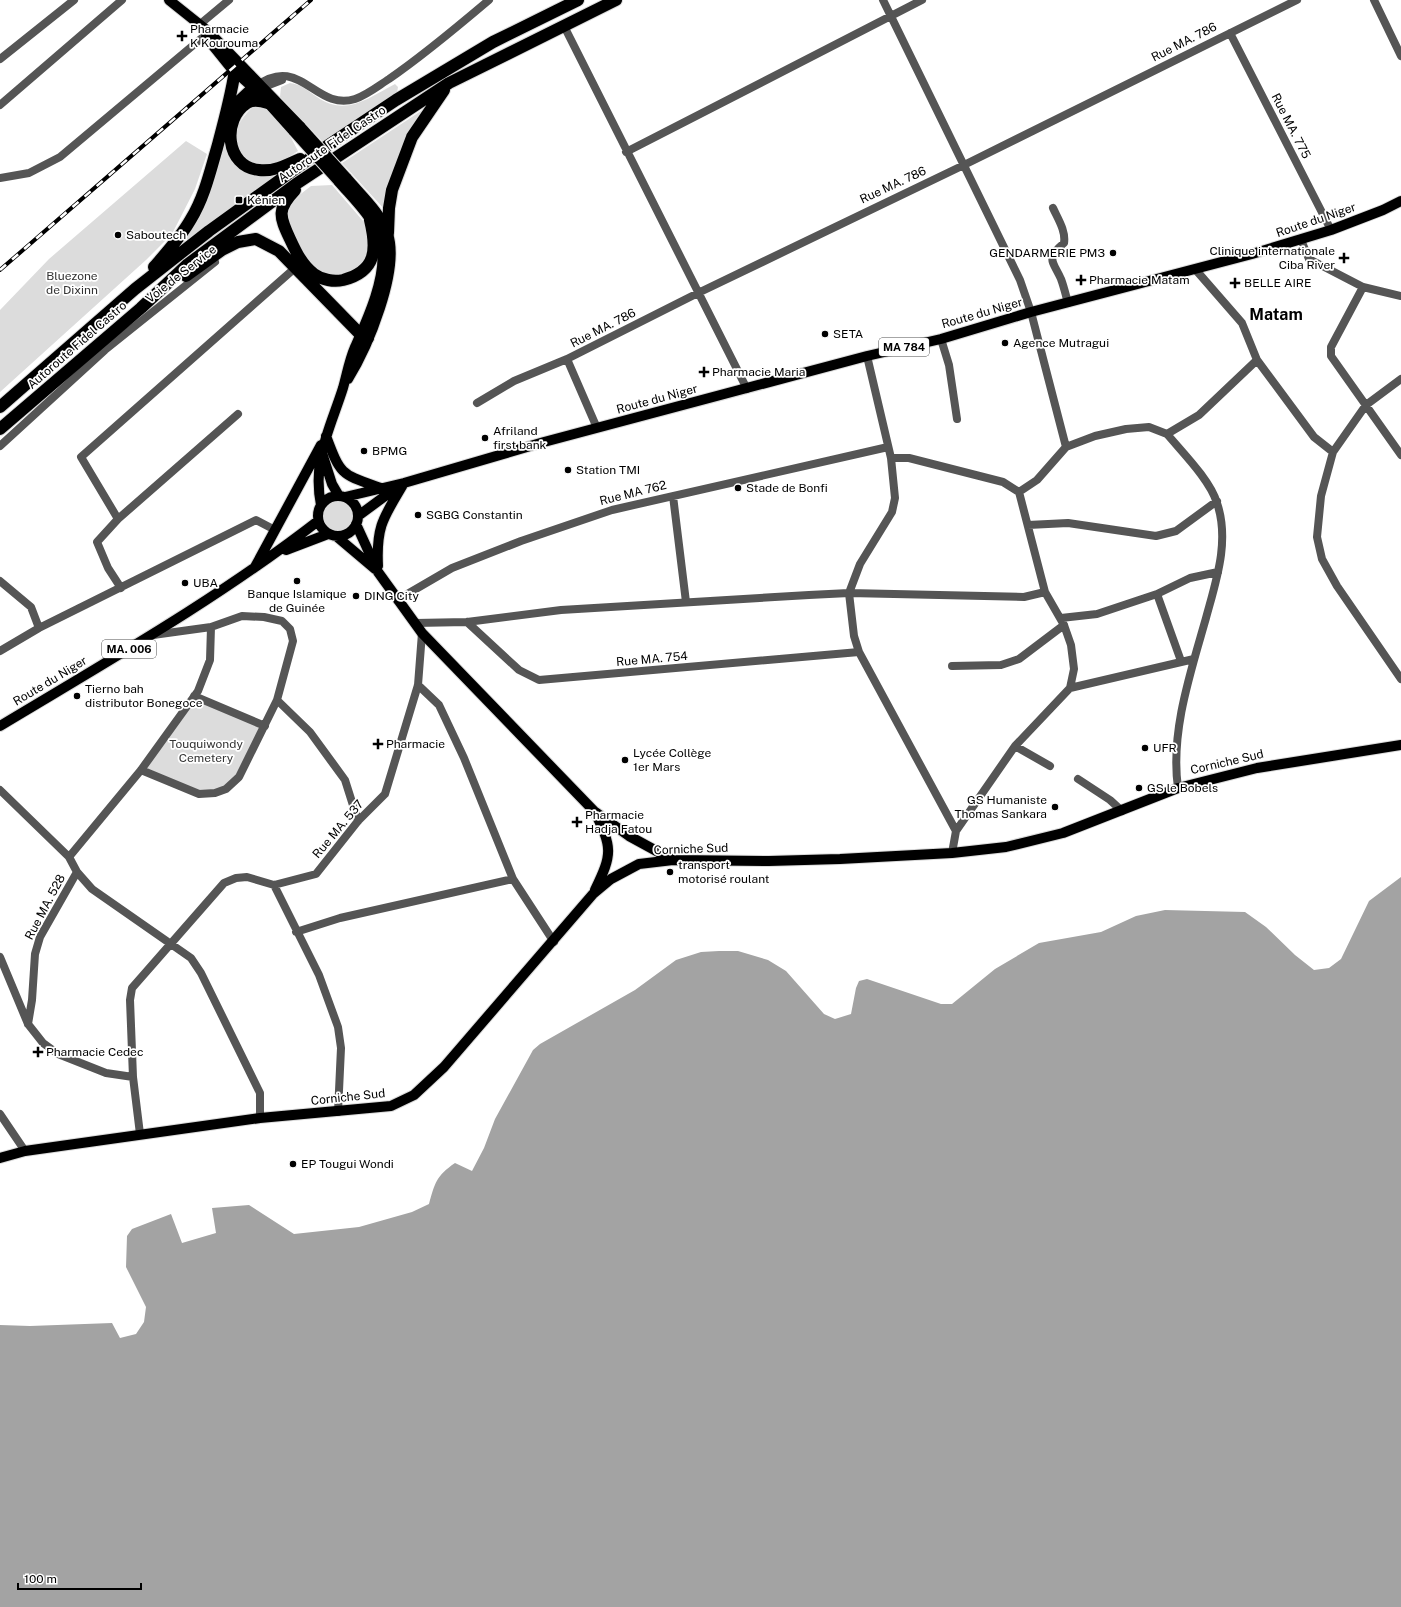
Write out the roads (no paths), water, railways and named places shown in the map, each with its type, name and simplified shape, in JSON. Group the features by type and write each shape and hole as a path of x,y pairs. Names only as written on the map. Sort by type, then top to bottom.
{"highway":[{"name":"Autoroute Fidel Castro","path":"0,407 135,289 209,231 327,146 396,100 493,42 578,0"},
{"name":"Autoroute Fidel Castro","path":"0,429 141,308 188,264 310,175 449,83 616,0"},
{"path":"135,289 176,242 192,219 209,178 235,70"},
{"path":"388,233 389,208 392,190 412,137 449,83"},
{"path":"259,88 239,111 233,122 230,139 235,157 249,168 259,170 281,168 327,146"},
{"path":"224,120 238,102 259,88"},
{"path":"247,102 254,101 268,103"},
{"path":"310,175 286,201 281,210 281,218 302,262 314,274 327,280 337,281 363,272 369,265 373,253 374,236 370,220"},
{"path":"141,308 222,250 238,242 256,239 279,251 364,336"}],"main road":[{"path":"169,0 198,24 259,88 342,179 378,215 388,233 392,253 391,271 364,336 349,362 343,387 326,436 317,486 321,505"},
{"path":"207,34 235,70 259,88 268,103 298,130"},
{"path":"342,179 370,220 378,234 382,248 382,267 364,336"},
{"name":"Route du Niger","path":"342,497 404,483 597,428 867,356 941,339 1031,312 1068,304 1301,240 1384,210 1401,201"},
{"path":"326,436 336,464 344,472 352,478 381,488"},
{"path":"255,567 326,436"},
{"path":"322,452 332,484 342,497 354,504 357,520 378,572 422,633 594,811 629,836 673,860"},
{"path":"378,572 377,544 379,529 404,483"},
{"name":"Route du Niger","path":"357,520 404,483"},
{"path":"342,497 332,497 321,505 317,515 318,521 324,530 378,572"},
{"path":"332,535 348,533 357,520"},
{"name":"Route du Niger","path":"0,726 150,635 275,554 318,521"},
{"name":"Route du Niger","path":"275,554 332,535"},
{"name":"Corniche Sud","path":"0,1158 24,1151 260,1118 391,1106 414,1095 444,1067 554,942 593,894 611,879 638,864 673,860 706,859 769,861 984,851 1013,846 1063,833 1178,788 1257,768 1401,745"},
{"path":"593,894 608,858 607,838 594,811"}],"street":[{"path":"0,59 74,0"},
{"path":"0,105 122,0"},
{"path":"198,24 229,0"},
{"path":"259,88 276,82 295,79 324,96 339,101 354,100 421,57 489,0"},
{"path":"883,0 1020,280 1031,312 1066,447"},
{"path":"626,152 922,0"},
{"name":"Rue MA. 786","path":"597,428 568,360 698,294 964,165 1297,0"},
{"path":"1374,0 1401,56"},
{"path":"564,26 626,152 747,389"},
{"name":"Rue MA. 775","path":"1230,33 1331,230"},
{"path":"0,178 29,173 60,156 207,34"},
{"path":"1053,208 1065,233 1065,239 1064,243 1055,251 1052,257 1052,264 1061,280 1068,304"},
{"name":"Voie de Service","path":"0,446 105,350 173,295 226,254 256,239"},
{"path":"1301,240 1309,259 1363,287 1401,296"},
{"path":"118,519 80,457 295,268"},
{"path":"1195,269 1242,323 1257,360 1314,437 1333,452"},
{"path":"1363,287 1331,347 1331,356 1401,455"},
{"path":"941,339 949,365 957,419"},
{"path":"867,356 891,458 895,485 892,512 860,564 849,593 854,636 859,652 956,831"},
{"path":"477,403 514,382 568,360"},
{"path":"1167,434 1199,415 1257,360"},
{"path":"1401,379 1366,405 1333,452 1321,496 1317,537 1322,559 1337,586 1401,679"},
{"path":"121,588 108,568 97,542 118,519 238,414"},
{"path":"1019,492 1037,480 1066,447 1095,436 1126,429 1149,427 1167,434 1199,472 1217,501 1222,521 1223,544 1218,572 1194,659 1178,732 1175,766 1178,788"},
{"name":"Rue MA 762","path":"397,600 452,568 521,541 612,510 888,447"},
{"path":"891,458 909,458 996,480 1003,482 1019,492 1045,592 1062,622 1071,645 1074,669 1070,688 1015,746 956,831 952,853"},
{"path":"673,496 686,602"},
{"path":"1028,525 1068,523 1156,536 1176,531 1217,501"},
{"path":"0,651 40,628 256,520 275,530"},
{"path":"952,666 1001,665 1019,659 1062,622 1097,614 1157,594 1190,578 1218,572"},
{"path":"0,581 31,608 40,628"},
{"path":"415,623 467,622 561,610 849,593 1024,597 1045,592"},
{"path":"1157,594 1181,661"},
{"path":"141,770 199,794 215,793 226,790 239,777 277,700 293,641 290,630 282,621 264,617 242,616 211,627 150,635"},
{"name":"Rue MA. 754","path":"467,622 519,670 539,680 859,652"},
{"path":"69,857 141,770 198,691 210,660 211,627"},
{"name":"Rue MA. 537","path":"274,885 316,874 358,821 385,794 418,685 422,633"},
{"path":"1070,688 1194,659"},
{"path":"418,685 438,705 470,772 514,879 554,942"},
{"path":"194,696 265,726"},
{"path":"277,700 310,732 345,780 358,821"},
{"path":"1015,746 1050,766"},
{"path":"1078,779 1110,800 1122,811"},
{"path":"0,790 69,857 77,872 92,889 191,958 201,973 260,1093 260,1118"},
{"name":"Rue MA. 528","path":"28,1024 32,1000 35,954 40,937 77,872"},
{"path":"140,1134 133,1077 130,1000 132,988 224,883 236,878 247,877 274,885 296,932 319,974 338,1027 341,1048 338,1112"},
{"path":"296,932 340,918 514,879"},
{"path":"0,956 28,1024 43,1043 58,1054 106,1073 133,1077"},
{"path":"0,1114 24,1151"}],"railway":[{"path":"0,270 311,0"}],"place":[{"name":"Pharmacie K Kourouma","path":"182,36"},
{"name":"Kénien","path":"239,200"},
{"name":"Saboutech","path":"118,235"},
{"name":"GENDARMERIE PM3","path":"1113,253"},
{"name":"Clinique internationale Ciba River","path":"1344,258"},
{"name":"Pharmacie Matam","path":"1081,280"},
{"name":"BELLE AIRE","path":"1235,283"},
{"name":"SETA","path":"825,334"},
{"name":"Agence Mutragui","path":"1005,343"},
{"name":"Pharmacie Maria","path":"704,372"},
{"name":"Afriland first bank","path":"485,438"},
{"name":"BPMG","path":"364,451"},
{"name":"Station TMI","path":"568,470"},
{"name":"Stade de Bonfi","path":"738,488"},
{"name":"SGBG Constantin","path":"418,515"},
{"name":"Banque Islamique de Guinée","path":"297,581"},
{"name":"UBA","path":"185,583"},
{"name":"DING City","path":"356,596"},
{"name":"Tierno bah distributor Bonegoce","path":"77,696"},
{"name":"Pharmacie","path":"378,744"},
{"name":"UFR","path":"1145,748"},
{"name":"Lycée Collège 1er Mars","path":"625,760"},
{"name":"GS le Bobels","path":"1139,788"},
{"name":"GS Humaniste Thomas Sankara","path":"1055,807"},
{"name":"Pharmacie Hadja Fatou","path":"577,822"},
{"name":"transport motorisé roulant","path":"670,872"},
{"name":"Pharmacie Cedec","path":"38,1052"},
{"name":"EP Tougui Wondi","path":"293,1164"}],"district":[{"name":"Matam","path":"1276,314"}],"park label":[{"name":"Bluezone de Dixinn","path":"72,283"},
{"name":"Touquiwondy Cemetery","path":"206,751"}]}
